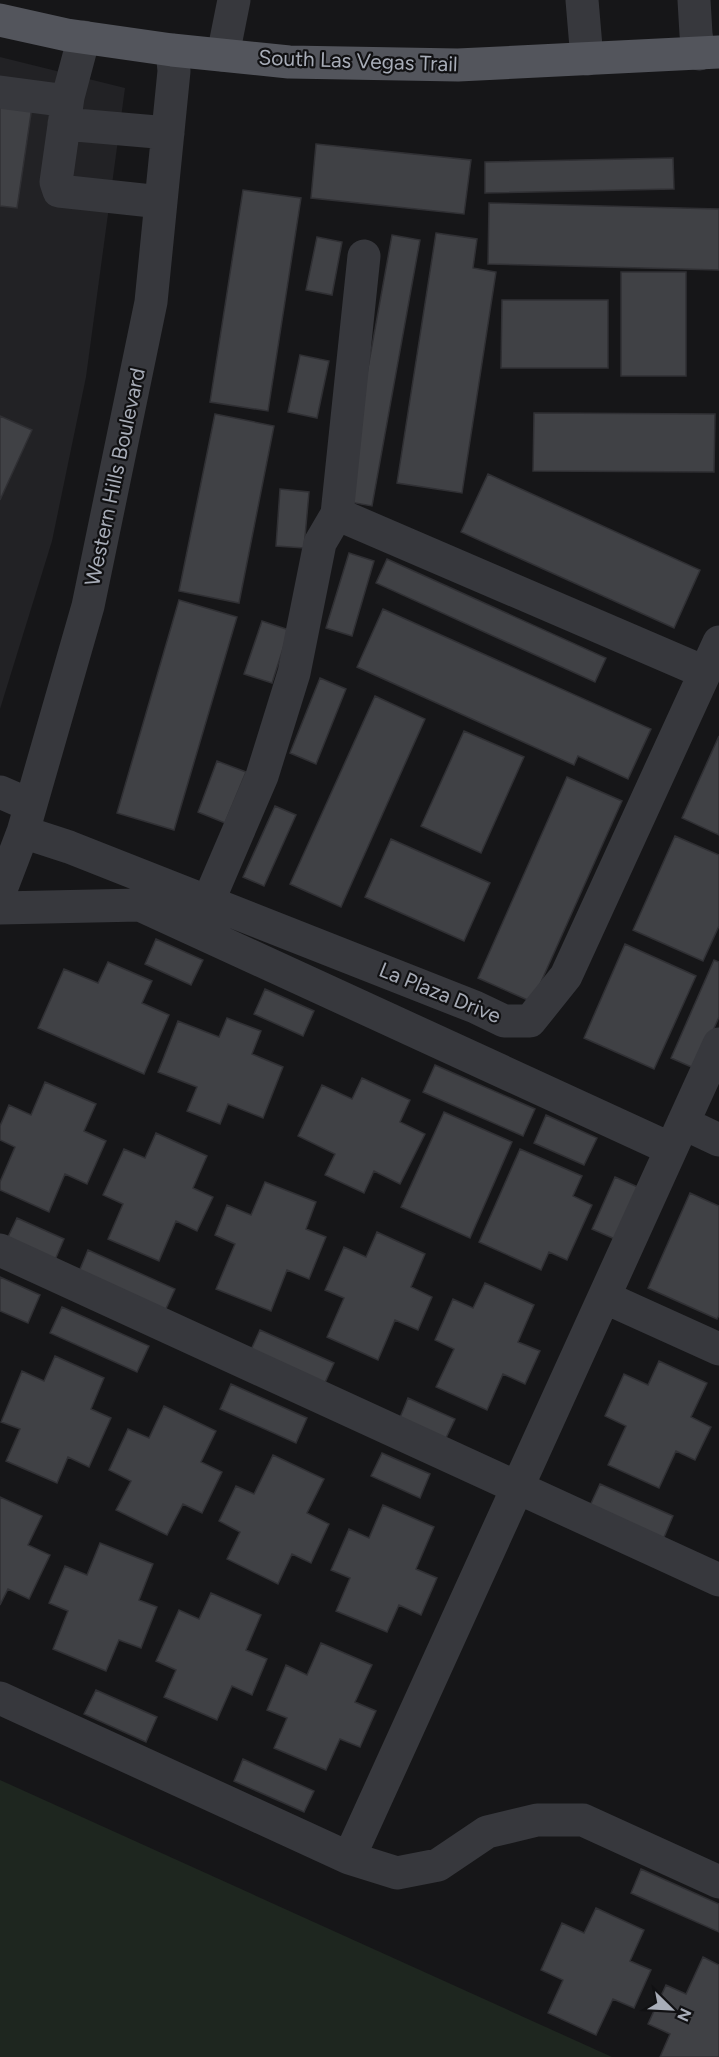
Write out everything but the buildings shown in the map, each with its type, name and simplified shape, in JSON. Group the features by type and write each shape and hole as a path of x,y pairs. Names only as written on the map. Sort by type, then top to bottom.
{"main road":[{"name":"South Las Vegas Trail","path":"0,21 84,37 172,50 289,62 458,65 709,53"}],"street":[{"path":"223,55 234,0"},
{"path":"582,0 587,59"},
{"path":"694,0 696,34 709,53"},
{"path":"84,37 66,110 56,182 59,190 161,202"},
{"name":"Western Hills Boulevard","path":"0,892 26,818 88,606 151,302 174,71 172,50"},
{"path":"0,92 60,100 66,110 168,133"},
{"path":"208,902 262,776 294,673 320,543 337,514 364,256"},
{"path":"337,514 704,672"},
{"name":"La Plaza Drive","path":"0,792 26,818 69,847 475,1007 504,1021 530,1021 566,976 719,642"},
{"path":"0,908 140,905 677,1136 719,1140"},
{"path":"349,1858 719,1044"},
{"path":"0,1250 719,1581"},
{"path":"604,1297 719,1349"},
{"path":"0,1698 349,1858 397,1873 438,1865 487,1832 537,1820 583,1821 719,1882"}],"shaded area":[{"path":"0,57 125,88 86,377 52,541 0,709"},
{"path":"0,1780 612,2057 0,2057"}]}
